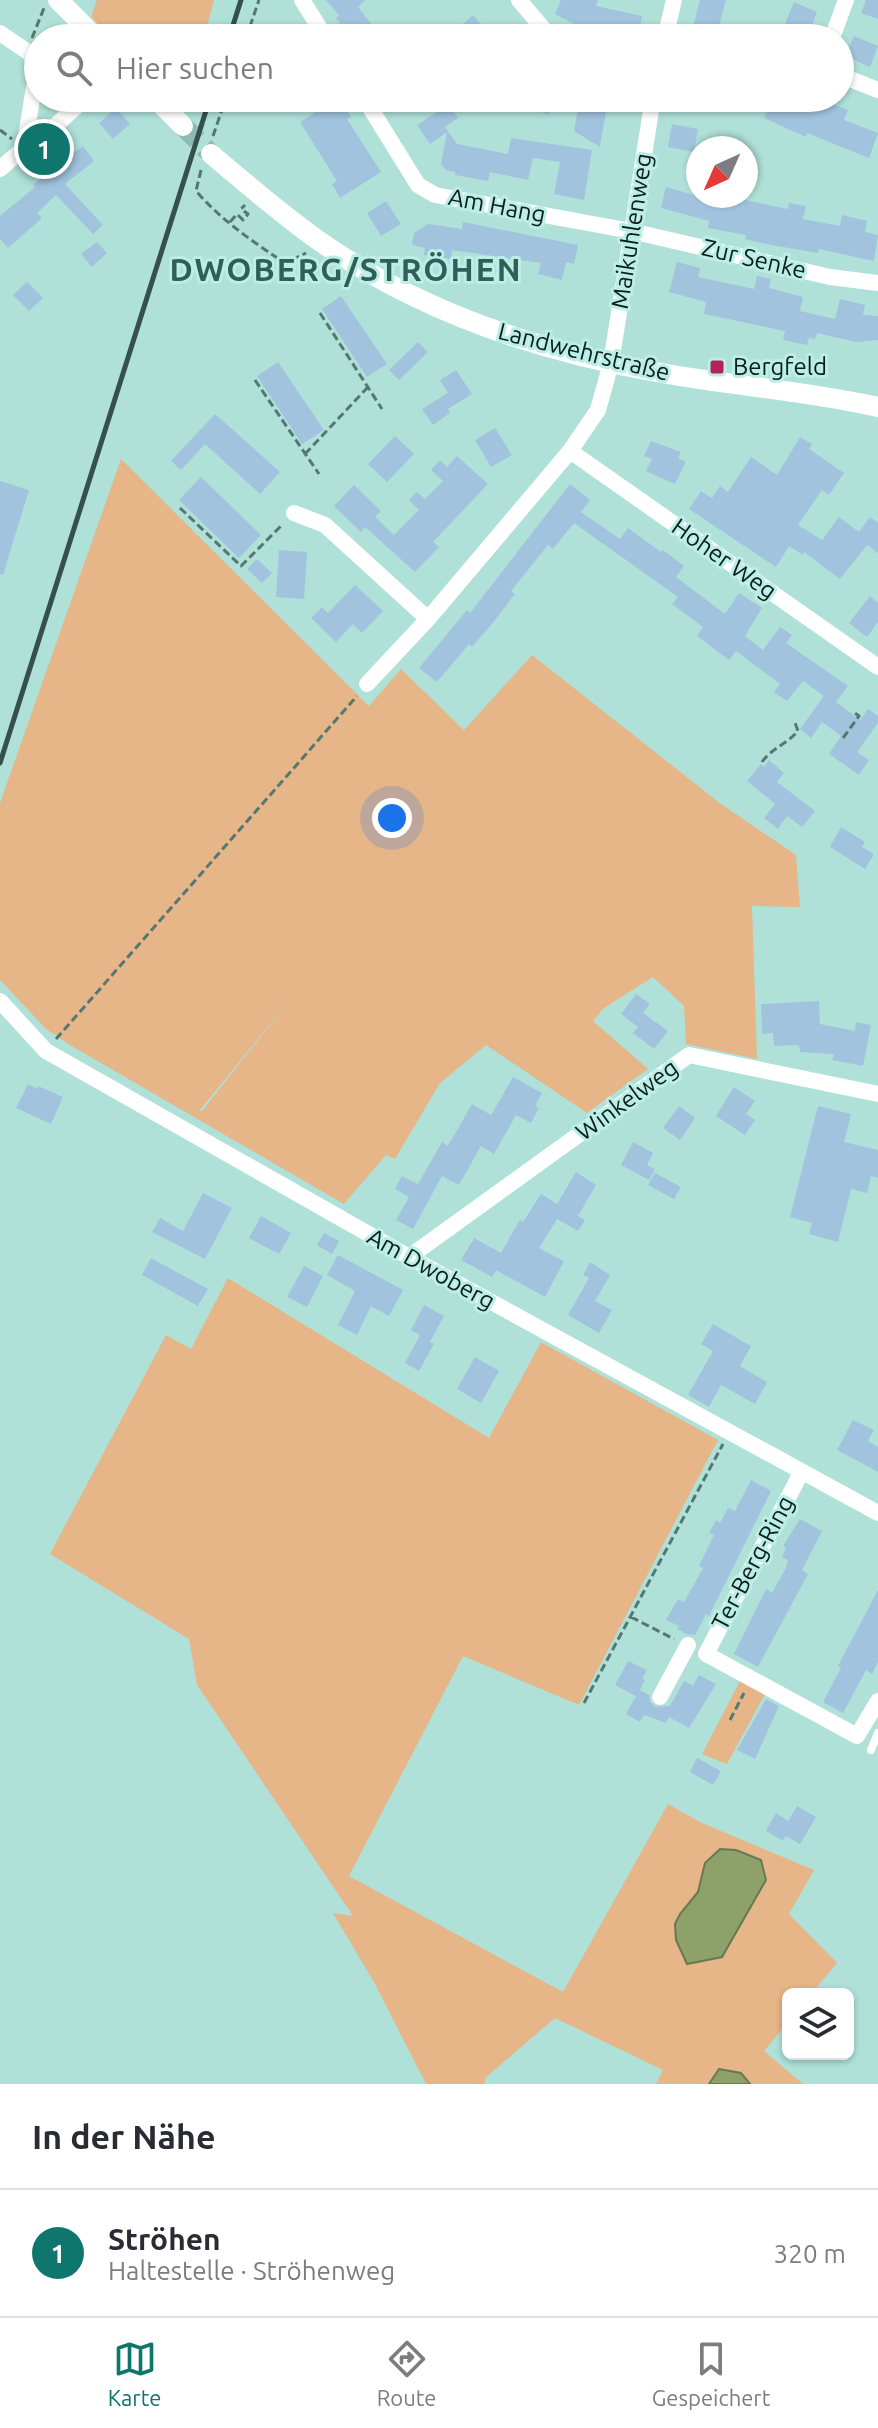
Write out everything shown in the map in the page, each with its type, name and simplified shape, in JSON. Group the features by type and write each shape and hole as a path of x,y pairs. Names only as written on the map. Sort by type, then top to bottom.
{"street":[{"path":"302,0 317,24"},
{"path":"519,0 539,24"},
{"path":"668,24 674,0"},
{"path":"837,24 846,0"},
{"path":"51,4 77,24"},
{"path":"0,33 24,51"},
{"path":"854,81 878,90"},
{"path":"24,148 30,112"},
{"path":"0,169 70,112"},
{"path":"169,112 183,126"},
{"name":"Am Hang","path":"373,112 418,185 435,195 631,231"},
{"name":"Maikuhlenweg","path":"611,363 651,112"},
{"name":"Landwehrstraße","path":"211,154 317,240 425,301 527,342 611,363 713,382 873,404"},
{"name":"Zur Senke","path":"631,231 830,277 878,283"},
{"path":"367,684 428,619 570,451 598,410 611,363"},
{"name":"Hoher Weg","path":"570,451 878,667"},
{"path":"294,513 325,525 428,619"},
{"name":"Am Dwoberg","path":"0,1001 46,1051 409,1257 878,1513"},
{"name":"Winkelweg","path":"409,1257 689,1055 878,1094"},
{"name":"Ter-Berg-Ring","path":"706,1654 801,1473"},
{"name":"Ter-Berg-Ring","path":"660,1697 685,1644 857,1736 878,1701"}],"lane":[{"path":"871,1750 878,1733"}],"path":[{"path":"251,24 259,0"},
{"path":"36,24 51,4"},
{"path":"215,131 221,112"},
{"path":"199,174 196,191 230,222 285,263 307,253"},
{"path":"230,222 237,214 243,220 248,214 241,209"},
{"path":"320,313 382,409"},
{"path":"255,380 319,474"},
{"path":"305,454 368,387"},
{"path":"180,508 241,566 294,513"},
{"path":"46,1051 367,684"},
{"path":"843,738 859,716 852,711"},
{"path":"762,762 769,752 790,741 798,731 794,720"},
{"path":"584,1703 728,1433"},
{"path":"631,1617 685,1644"},
{"path":"730,1720 751,1679"}],"shaded area":[{"path":"97,0 214,0 208,24 98,24 91,17"},
{"path":"121,459 369,706 401,669 464,730 532,655 721,804 796,855 800,907 752,906 757,1059 686,1044 684,1006 653,977 604,1008 593,1021 648,1069 587,1113 486,1045 440,1083 395,1159 386,1155 344,1204 70,1045 46,1029 0,980 0,803","holes":["292,997 202,1111 200,1110"]},
{"path":"228,1278 489,1438 541,1342 718,1440 579,1705 463,1656 349,1876 563,1992 668,1804 702,1823 814,1870 789,1914 837,1963 816,1988 782,1988 782,2029 764,2051 803,2084 750,2084 741,2073 719,2069 709,2084 656,2084 663,2070 555,2018 485,2078 485,2084 426,2084 375,1984 333,1913 353,1916 197,1685 189,1639 50,1554 166,1335 191,1349","holes":["705,1863 766,1880 722,1957 680,1914 698,1892"]},
{"path":"740,1681 765,1694 727,1764 702,1754"},
{"path":"720,1849 736,1850 761,1860 766,1880 722,1957 687,1964 676,1940 675,1924 698,1892 705,1863"},
{"path":"719,2069 741,2073 750,2084 709,2084"}],"building":[{"path":"326,0 365,0 358,7 371,24 340,24 336,18 339,15"},
{"path":"561,0 598,0 596,6 642,16 641,24 574,24 555,14"},
{"path":"700,0 726,0 720,24 694,24"},
{"path":"866,0 878,0 878,19 861,13"},
{"path":"794,2 817,12 812,24 785,24"},
{"path":"473,15 481,24 463,24"},
{"path":"854,36 878,46 870,67 854,60"},
{"path":"111,112 120,112 130,124 113,139 99,123"},
{"path":"316,112 348,112 351,117 347,119 381,172 340,198 332,184 337,181 300,122"},
{"path":"437,112 454,112 458,118 445,127 457,144 508,154 511,138 592,150 584,200 554,194 560,162 533,158 528,180 490,172 488,181 455,175 441,164 447,132 430,144 417,125"},
{"path":"577,112 606,112 600,147 574,131"},
{"path":"766,112 847,112 844,120 878,133 869,158 807,133 806,137 764,118"},
{"path":"672,124 698,129 697,136 686,136 686,150 668,147"},
{"path":"83,146 94,161 65,184 103,225 93,234 56,195 37,213 42,218 8,248 0,239 0,216 35,187 33,185"},
{"path":"666,187 686,193 686,208 758,208 758,203 788,209 789,203 806,206 803,219 840,226 842,215 867,221 865,232 878,235 874,261 819,249 818,253 745,239 746,235 708,228 709,221 661,208"},
{"path":"386,201 401,224 381,236 367,213"},
{"path":"463,222 578,245 574,264 566,262 562,280 538,274 541,263 452,250 451,259 424,255 425,248 412,245 414,233 428,224 462,229"},
{"path":"97,242 107,253 92,267 81,254"},
{"path":"677,262 700,268 698,277 754,289 757,276 771,279 769,288 803,297 800,311 835,319 840,299 865,305 863,315 878,316 878,340 856,342 817,333 815,339 809,338 807,345 783,340 785,331 704,314 706,302 669,292"},
{"path":"27,282 43,298 29,311 13,295"},
{"path":"341,296 387,364 367,377 322,309"},
{"path":"418,342 428,352 399,380 389,370"},
{"path":"278,362 324,430 302,444 257,376"},
{"path":"456,370 472,394 448,409 450,413 433,425 422,409 448,393 440,380"},
{"path":"215,414 280,472 260,494 205,444 181,470 171,461"},
{"path":"495,428 512,455 491,467 475,440"},
{"path":"395,436 414,454 387,482 368,464"},
{"path":"800,437 812,444 809,449 844,473 829,495 822,490 798,525 822,540 839,517 859,532 870,517 878,523 878,553 867,545 840,579 804,552 803,555 789,546 776,567 689,509 701,491 712,498 720,486 728,492 751,457 777,475"},
{"path":"651,441 681,452 678,458 686,462 675,484 646,471 652,459 644,456"},
{"path":"457,456 488,484 433,542 439,547 415,572 365,527 361,532 334,506 354,485 381,511 375,517 394,535 419,510 409,500 417,492 425,499 443,481 431,470 440,460 447,467"},
{"path":"201,477 261,535 239,558 179,500"},
{"path":"0,481 29,490 3,575 0,574"},
{"path":"570,484 590,500 581,512 620,539 628,528 661,552 663,550 684,566 676,577 725,614 739,593 762,608 745,636 763,650 780,627 792,635 786,643 848,686 836,702 860,720 868,709 878,716 878,723 857,752 869,760 859,775 829,754 841,736 822,722 811,738 800,729 824,696 803,681 787,701 774,692 780,684 736,651 729,660 697,636 703,627 672,604 678,597 574,523 553,549 548,545 511,591 515,594 491,625 472,647 469,644 437,682 419,668 467,610 470,613"},
{"path":"279,550 307,552 304,599 276,597"},
{"path":"257,559 272,573 262,583 247,569"},
{"path":"355,585 383,611 362,633 353,624 336,642 311,618 322,607 328,613"},
{"path":"870,596 878,603 878,622 867,637 849,623"},
{"path":"769,760 784,773 777,782 815,811 802,827 787,816 778,829 764,818 775,804 747,781 761,764 764,767"},
{"path":"841,827 865,842 862,847 874,854 865,869 830,847"},
{"path":"636,994 650,1004 643,1013 668,1031 654,1049 633,1033 638,1027 621,1014"},
{"path":"819,1001 820,1024 855,1031 856,1022 871,1025 863,1066 832,1060 834,1054 800,1052 799,1045 774,1046 773,1033 762,1034 761,1004"},
{"path":"513,1077 542,1093 531,1123 516,1115 494,1154 481,1146 459,1185 442,1176 413,1229 396,1220 409,1197 395,1189 402,1176 418,1184 442,1142 448,1146 472,1104 491,1115"},
{"path":"28,1084 63,1097 51,1124 16,1108"},
{"path":"734,1087 755,1101 746,1114 755,1120 745,1135 716,1116"},
{"path":"679,1106 695,1118 680,1140 663,1128"},
{"path":"818,1106 851,1114 844,1142 878,1150 878,1178 871,1176 867,1193 851,1189 838,1242 809,1234 812,1223 790,1217"},
{"path":"633,1142 653,1153 647,1165 655,1169 649,1180 621,1165"},
{"path":"576,1172 596,1185 578,1216 585,1220 578,1231 557,1219 539,1248 564,1261 545,1297 496,1270 492,1277 461,1260 474,1238 501,1253 520,1220 523,1222 541,1194 557,1204"},
{"path":"655,1173 681,1187 674,1199 648,1185"},
{"path":"203,1193 232,1208 205,1259 152,1232 160,1218 183,1231"},
{"path":"261,1216 291,1233 279,1254 249,1238"},
{"path":"324,1233 339,1241 332,1254 317,1245"},
{"path":"338,1255 403,1290 389,1316 371,1306 357,1335 338,1325 355,1291 327,1275"},
{"path":"151,1258 208,1289 198,1306 142,1275"},
{"path":"590,1262 610,1275 595,1301 612,1310 599,1333 568,1315 589,1278 583,1275"},
{"path":"304,1266 323,1276 307,1307 287,1297"},
{"path":"424,1305 444,1316 430,1342 434,1344 419,1371 405,1363 420,1335 411,1330"},
{"path":"713,1324 751,1346 740,1366 767,1382 755,1404 721,1385 709,1407 688,1395 713,1351 701,1344"},
{"path":"475,1357 499,1371 481,1403 457,1389"},
{"path":"853,1420 874,1430 868,1441 878,1447 878,1472 837,1450"},
{"path":"751,1480 771,1491 709,1616 706,1614 695,1635 687,1634 666,1620 678,1599 684,1602 703,1568 699,1566 714,1535 709,1533 716,1520 720,1523 728,1508 735,1511"},
{"path":"800,1519 822,1531 802,1570 808,1574 758,1667 734,1654 766,1589 772,1593 786,1568 788,1560 782,1557 786,1548 783,1546"},
{"path":"878,1590 878,1662 872,1674 866,1670 843,1713 823,1702 841,1668 838,1666"},
{"path":"628,1661 647,1670 640,1690 649,1695 650,1702 656,1707 670,1706 684,1681 693,1686 699,1675 716,1684 689,1728 669,1717 666,1723 644,1715 640,1722 626,1714 636,1696 615,1685"},
{"path":"766,1699 779,1706 755,1759 737,1750"},
{"path":"697,1758 721,1771 713,1785 690,1772"},
{"path":"797,1806 816,1817 800,1844 786,1836 783,1841 766,1831 776,1813 788,1821"}],"tunnel":[{"path":"183,126 211,154"}],"railway":[{"path":"233,24 241,0"},
{"path":"0,763 206,112"}],"place":[{"name":"Ströhen","path":"44,149"},
{"name":"Bergfeld","path":"717,367"}],"district":[{"name":"DWOBERG/STRÖHEN","path":"346,270"}]}
